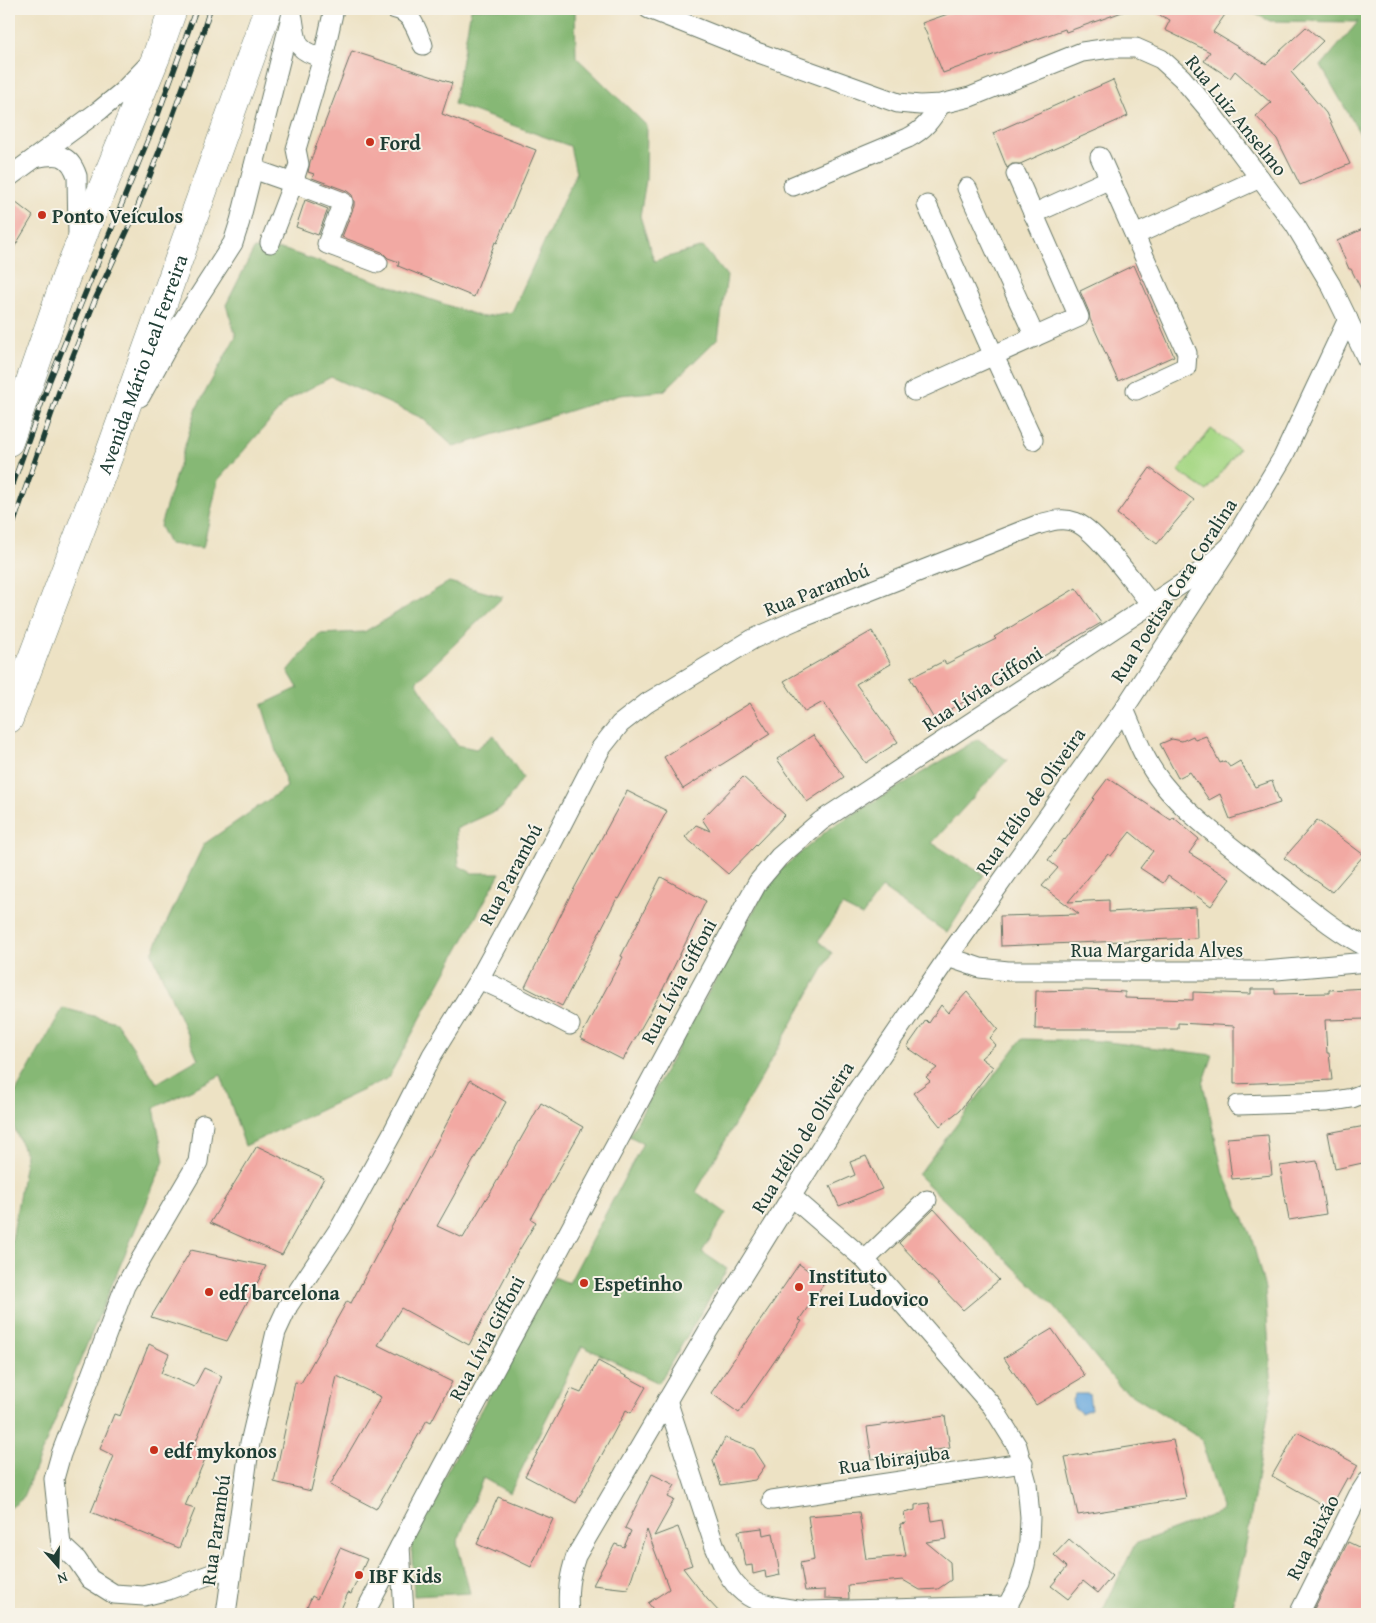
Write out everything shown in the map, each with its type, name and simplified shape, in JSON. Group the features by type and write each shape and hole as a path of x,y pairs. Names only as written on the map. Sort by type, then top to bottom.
{"highway":[{"path":"9,442 66,277 156,57 173,9"},
{"name":"Avenida Mário Leal Ferreira","path":"9,718 109,455 284,10"},
{"path":"9,390 66,277"}],"street":[{"path":"270,243 299,164 296,149 323,58 334,9"},
{"path":"395,9 400,10 410,18 422,45"},
{"name":"Rua Luiz Anselmo","path":"649,9 759,53 898,103 941,104 970,96 1082,52 1110,48 1136,48 1162,59 1182,78 1208,109 1295,225 1315,256 1348,318 1367,359"},
{"path":"284,10 301,48 308,54 323,58"},
{"path":"109,455 177,330 233,242 253,169 284,10"},
{"path":"9,177 122,92 156,57"},
{"path":"793,186 920,132 928,124 941,104"},
{"path":"34,159 59,155 67,159 74,167 78,176 78,246"},
{"path":"1100,157 1187,353 1186,367 1136,390"},
{"path":"253,169 343,202 327,244 378,263"},
{"path":"914,392 1078,317 1016,174"},
{"path":"1135,235 1260,178"},
{"path":"1033,214 1110,179"},
{"path":"967,188 1035,337"},
{"path":"927,204 1033,440"},
{"name":"Rua Poetisa Cora Coralina","path":"1348,318 1282,458 1230,546 1124,708 1145,758 1162,783 1179,801 1212,831 1329,923 1367,947"},
{"name":"Rua Parambú","path":"226,1614 250,1443 276,1332 288,1306 341,1226 393,1132 432,1055 479,979 530,886 601,748 620,724 647,702 754,638 1037,525 1057,519 1076,522 1093,533 1151,604"},
{"name":"Rua Lívia Giffoni","path":"364,1614 758,882 778,858 821,821 1203,570 1230,546"},
{"name":"Rua Hélio de Oliveira","path":"569,1614 567,1598 569,1577 576,1556 667,1400 791,1196 856,1092 948,957 1124,708"},
{"name":"Rua Margarida Alves","path":"948,957 980,968 1008,971 1265,971 1367,962"},
{"path":"479,979 570,1025"},
{"path":"1238,1105 1328,1102 1352,1098 1367,1092"},
{"path":"203,1124 198,1162 125,1286 62,1454 54,1479 55,1499 61,1545 76,1560 90,1579 114,1594 144,1596 168,1590 233,1566"},
{"path":"667,1400 715,1547 723,1566 743,1593 762,1603 807,1611 1006,1610 1025,1565 1029,1542 1027,1483 1023,1463 1010,1432 992,1406 865,1260 791,1196"},
{"path":"865,1260 926,1200"},
{"name":"Rua Ibirajuba","path":"772,1500 1023,1463"},
{"name":"Rua Baixão","path":"1299,1614 1358,1496 1367,1482"},
{"path":"400,1545 404,1614"}],"green space":[{"path":"471,9 575,9 576,57 647,126 646,180 640,216 654,261 703,247 727,276 718,338 664,391 620,395 454,447 422,418 331,377 288,400 218,480 203,548 169,544 160,526 197,407 236,336 226,305 254,249 285,250 482,317 512,312 576,173 570,146 454,104"},
{"path":"1245,9 1367,9 1367,146 1321,66 1358,22 1270,21"},
{"path":"1211,429 1239,449 1207,491 1178,471"},
{"path":"449,582 503,597 416,682 457,745 476,749 494,735 523,778 502,808 456,829 459,866 472,873 500,873 388,1078 245,1146 221,1075 154,1108 164,1161 22,1499 9,1509 9,1258 26,1155 9,1116 9,1104 63,1008 116,1022 157,1083 198,1059 152,953 204,844 287,787 262,705 298,688 288,671 319,634 364,632"},
{"path":"978,739 1007,760 932,843 984,875 947,933 882,888 862,916 842,906 818,941 832,953 696,1192 726,1213 702,1252 727,1269 659,1383 582,1346 510,1493 483,1478 457,1543 470,1593 414,1596 411,1537 554,1277 569,1283 643,1143 629,1136 773,876 830,828"},
{"path":"1022,1039 1100,1041 1213,1055 1203,1084 1222,1169 1251,1236 1265,1289 1272,1391 1247,1539 1230,1614 1101,1614 1135,1544 1223,1511 1201,1439 1120,1387 1053,1305 918,1175"}],"water":[{"path":"1075,1394 1089,1394 1091,1409 1081,1413 1074,1407 1072,1400"}],"building":[{"path":"962,9 1125,9 1125,11 1066,32 1065,29 943,73 922,23"},
{"path":"1146,9 1229,9 1213,32 1266,64 1306,27 1323,41 1291,72 1326,113 1350,164 1300,185 1277,139 1256,116 1271,103 1235,71 1230,78 1204,61 1210,52 1165,30 1170,20"},
{"path":"352,51 452,83 442,114 536,150 497,243 495,242 474,297 398,266 399,262 388,258 382,252 342,237 354,206 352,195 347,191 312,178 314,174 308,172 310,162"},
{"path":"1113,80 1128,116 1020,164 1012,164 1007,168 993,133"},
{"path":"305,200 328,209 318,235 296,227"},
{"path":"15,202 33,216 9,256 9,208"},
{"path":"1367,227 1367,301 1351,269 1349,269 1337,241"},
{"path":"1134,265 1174,356 1118,381 1090,319 1080,291"},
{"path":"1150,468 1194,500 1157,544 1117,514"},
{"path":"1076,588 1101,623 934,719 910,678 944,661 946,664 996,639 994,637"},
{"path":"872,631 891,664 856,684 898,742 866,763 823,702 805,712 784,681"},
{"path":"750,703 770,734 683,789 664,757"},
{"path":"813,735 844,777 807,802 777,759"},
{"path":"1193,736 1195,740 1206,736 1220,763 1225,761 1230,767 1240,761 1255,787 1272,781 1280,803 1230,819 1220,794 1209,800 1190,772 1178,778 1160,744 1172,739 1182,741"},
{"path":"743,777 785,815 728,874 685,837 696,825 710,831 702,819"},
{"path":"1108,778 1171,820 1173,817 1199,839 1189,853 1230,879 1211,906 1168,876 1163,883 1140,868 1153,851 1130,832 1111,856 1108,854 1068,902 1109,900 1109,912 1196,907 1197,938 1001,946 1000,916 1079,914 1042,886 1058,868 1048,860 1065,840"},
{"path":"627,791 667,811 619,899 617,898 562,1006 525,987 569,898"},
{"path":"1317,820 1364,855 1332,892 1284,858"},
{"path":"661,877 706,901 663,989 623,1060 580,1038 623,957 621,956"},
{"path":"1367,988 1367,1019 1325,1020 1327,1053 1329,1053 1332,1080 1234,1084 1234,1026 1178,1023 1178,1029 1035,1029 1036,991 1086,990 1125,992 1125,998 1193,1000 1193,992 1251,994 1251,989 1275,989 1275,994 1329,993 1329,990"},
{"path":"967,992 998,1029 990,1038 996,1045 981,1058 993,1067 960,1110 940,1126 913,1093 930,1081 926,1077 937,1068 907,1047 926,1020 929,1023 941,1005 948,1013"},
{"path":"470,1080 506,1102 437,1226 463,1238 541,1103 583,1127 531,1219 536,1222 509,1267 469,1345 401,1308 378,1345 452,1382 431,1422 427,1420 376,1509 330,1485 381,1397 337,1376 311,1491 274,1482 295,1382 301,1383 347,1301 351,1303"},
{"path":"1365,1126 1367,1162 1335,1169 1328,1133"},
{"path":"1268,1135 1272,1175 1232,1179 1227,1138"},
{"path":"257,1146 324,1178 282,1255 210,1223"},
{"path":"866,1156 882,1189 839,1206 830,1186 855,1175 850,1162"},
{"path":"1317,1161 1326,1214 1289,1220 1280,1166"},
{"path":"934,1209 999,1280 963,1310 899,1243"},
{"name":"edf barcelona","path":"191,1250 266,1266 227,1341 151,1317"},
{"path":"799,1264 825,1282 799,1320 802,1321 739,1413 711,1393"},
{"path":"1052,1329 1085,1376 1036,1405 1004,1358"},
{"path":"149,1344 169,1354 161,1373 194,1387 204,1368 222,1376 194,1446 208,1452 185,1506 195,1509 179,1548 91,1512 114,1456 100,1449 114,1414 120,1416"},
{"path":"598,1361 646,1387 631,1413 626,1410 576,1503 525,1476 571,1389 581,1393"},
{"path":"945,1416 950,1448 872,1459 867,1427"},
{"path":"1297,1432 1358,1465 1350,1480 1347,1478 1330,1509 1272,1476"},
{"path":"725,1438 754,1449 765,1466 755,1480 721,1485 713,1461"},
{"path":"1173,1440 1186,1498 1078,1515 1065,1457"},
{"path":"652,1474 675,1485 668,1497 674,1500 654,1536 678,1527 692,1565 683,1568 721,1614 657,1614 648,1603 669,1589 647,1530 628,1589 593,1585 615,1544 624,1547 631,1531 625,1528"},
{"path":"498,1497 553,1519 531,1567 496,1550 495,1552 477,1544"},
{"path":"929,1503 932,1521 944,1519 947,1539 926,1542 950,1562 951,1580 938,1589 920,1590 903,1580 848,1585 849,1599 825,1598 825,1590 805,1591 800,1563 814,1560 808,1516 859,1512 866,1559 906,1556 900,1524 906,1523 904,1513 915,1510 915,1505"},
{"path":"762,1528 763,1535 773,1533 780,1575 766,1578 765,1571 753,1574 752,1565 746,1566 738,1531"},
{"path":"1069,1539 1112,1576 1098,1593 1083,1581 1068,1599 1051,1586 1067,1567 1054,1555"},
{"path":"1348,1542 1367,1551 1367,1614 1325,1614 1314,1609"},
{"path":"340,1548 367,1559 351,1594 348,1593 341,1609 353,1614 304,1614 312,1596 317,1599"}],"railway":[{"path":"9,495 49,382 156,120 196,9"},
{"path":"9,536 60,389 95,300 135,214 169,126 210,9"}],"place":[{"name":"Ford","path":"370,142"},
{"name":"Ponto Veículos","path":"42,215"},
{"name":"Espetinho","path":"584,1283"},
{"name":"Instituto Frei Ludovico","path":"799,1287"},
{"name":"edf barcelona","path":"209,1292"},
{"name":"edf mykonos","path":"154,1450"},
{"name":"IBF Kids","path":"359,1575"}]}
